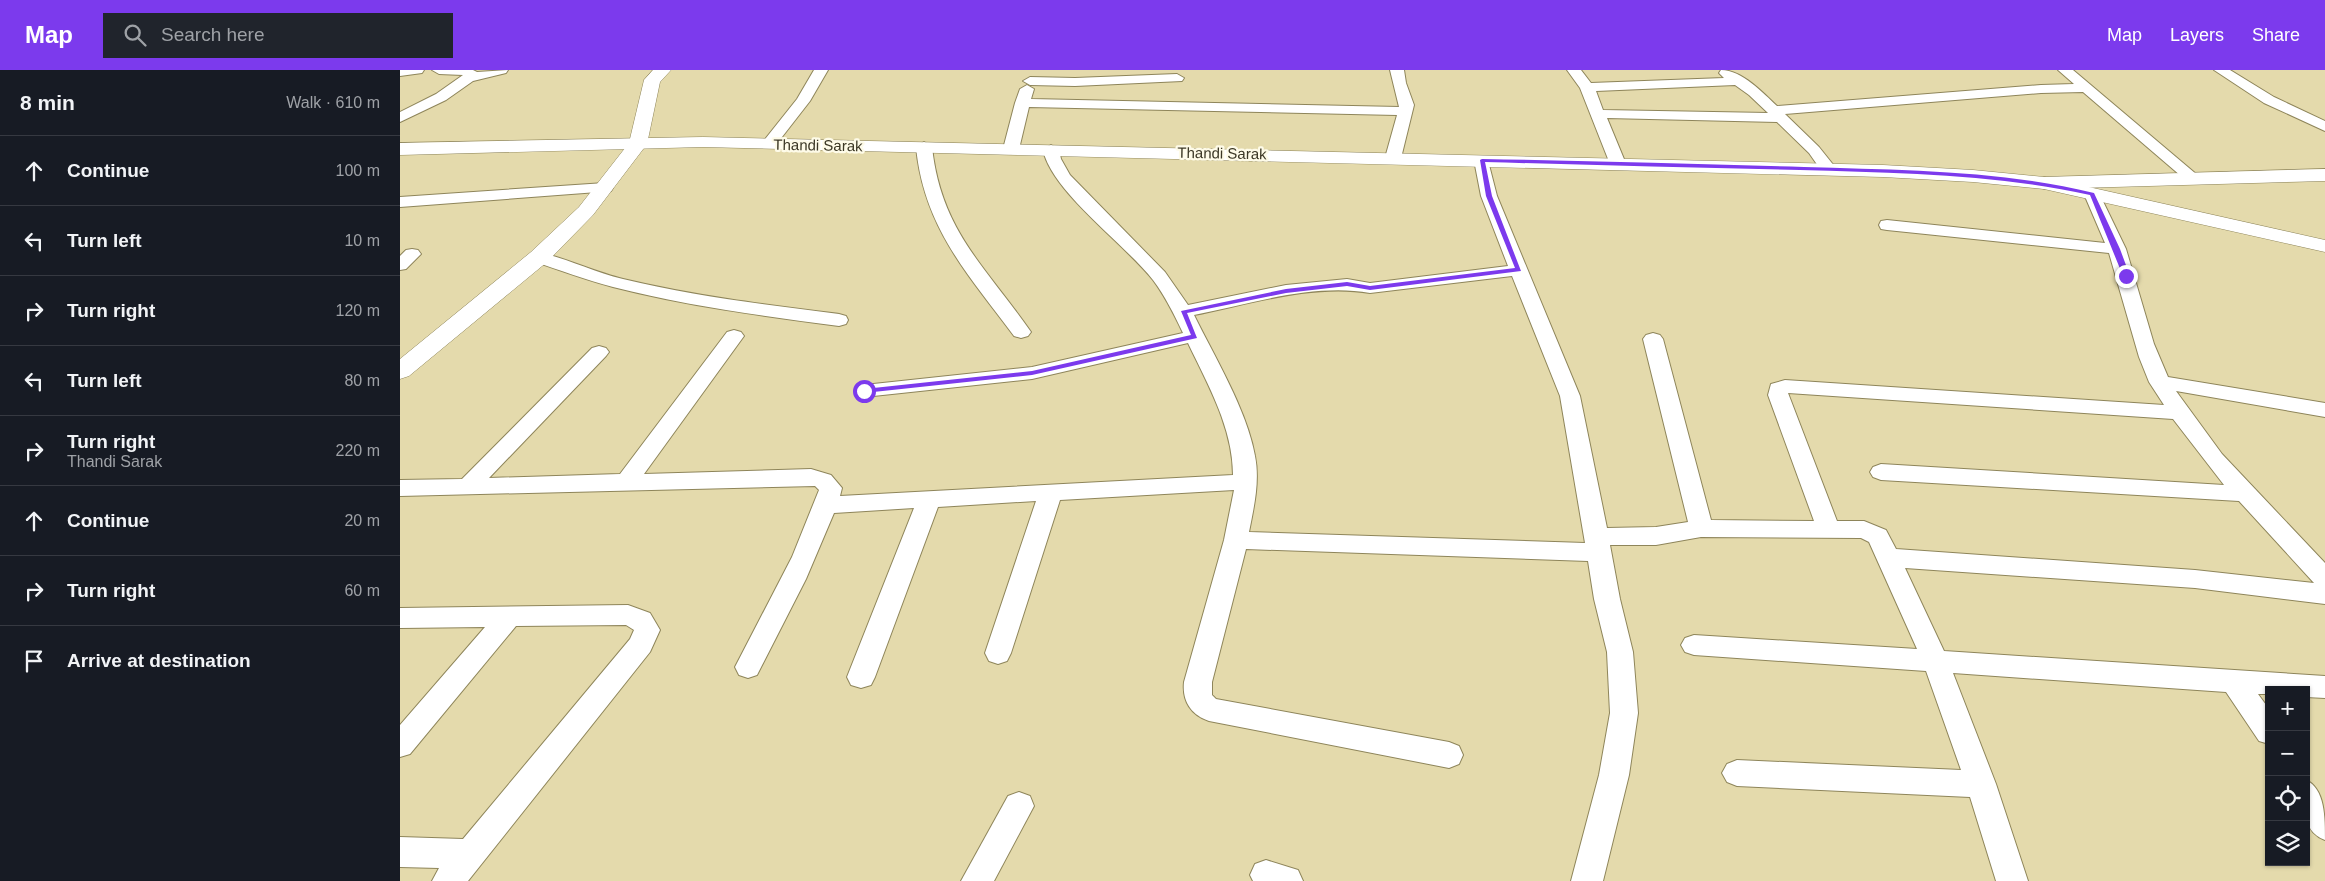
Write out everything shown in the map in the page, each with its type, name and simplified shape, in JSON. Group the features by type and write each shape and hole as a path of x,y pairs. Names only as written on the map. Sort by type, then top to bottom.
{"main road":[{"path":"400,370 453,330 539,258 586,211 638,144 652,80 663,70"},
{"name":"Thandi Sarak","path":"400,149 638,144 924,147 1829,170 1973,176 2044,184"},
{"path":"2044,184 2325,175"},
{"path":"2044,184 2325,246"}],"street":[{"path":"400,72 417,70"},
{"path":"439,70 465,71 474,76"},
{"path":"400,118 441,97 474,76 501,70"},
{"path":"770,144 803,101 821,70"},
{"path":"1393,158 1406,111 1406,99 1398,83 1396,70"},
{"path":"1574,70 1586,87 1599,114 1618,164"},
{"path":"1721,70 1754,92 1814,150 1829,170"},
{"path":"2065,70 2194,179"},
{"path":"2221,70 2269,100 2325,127"},
{"path":"1011,149 1030,76 1075,82 1177,78"},
{"path":"1586,87 1680,85 1739,81"},
{"path":"1599,114 1776,114 2041,88 2086,88"},
{"path":"1022,103 1406,111"},
{"path":"2302,115 2325,110"},
{"path":"924,147 927,175 940,215 962,252 1021,332"},
{"path":"1051,150 1053,159 1063,177 1159,276 1183,312 1235,425 1244,456 1245,494 1236,540 1198,682 1196,694 1199,702 1209,709 1449,755"},
{"path":"1482,160 1489,196 1570,396 1581,446 1607,600 1620,652 1624,713 1614,775 1587,881"},
{"path":"400,202 605,188"},
{"path":"2092,194 2117,249 2148,356 2159,382 2178,413 2247,494 2325,579"},
{"path":"1887,225 2117,249"},
{"path":"539,258 616,282 673,296 839,320"},
{"path":"1183,312 1286,291 1347,284 1370,288 1519,270"},
{"path":"626,482 734,336"},
{"path":"864,391 1032,373 1195,336"},
{"path":"1653,339 1702,528"},
{"path":"468,486 599,352"},
{"path":"2159,382 2325,410"},
{"path":"1829,530 1778,395 1778,389 1785,386 2178,413"},
{"path":"1881,472 2247,494"},
{"path":"400,488 812,477 823,480 831,488 826,506 794,577 748,667"},
{"path":"826,506 930,498 1245,482"},
{"path":"998,653 1051,492"},
{"path":"861,676 930,498"},
{"path":"1236,540 1597,544 1702,528 1872,532 1882,541 1935,660 1981,784 2012,881"},
{"path":"1890,558 2195,579 2325,594"},
{"path":"400,618 628,614 641,620 647,630 641,645 448,881"},
{"path":"400,745 510,616"},
{"path":"1694,645 2325,687"},
{"path":"2233,680 2268,731"},
{"path":"1737,773 1981,784"},
{"path":"2310,799 2325,826"},
{"path":"977,881 1019,806"},
{"path":"400,852 470,854"}],"route":[{"path":"864,391 1032,373 1087,362 1195,336 1183,312 1286,291 1347,284 1370,288 1519,270 1489,196 1482,160 1883,171 1973,176 2044,184 2092,194 2117,249 2126,276"}]}
